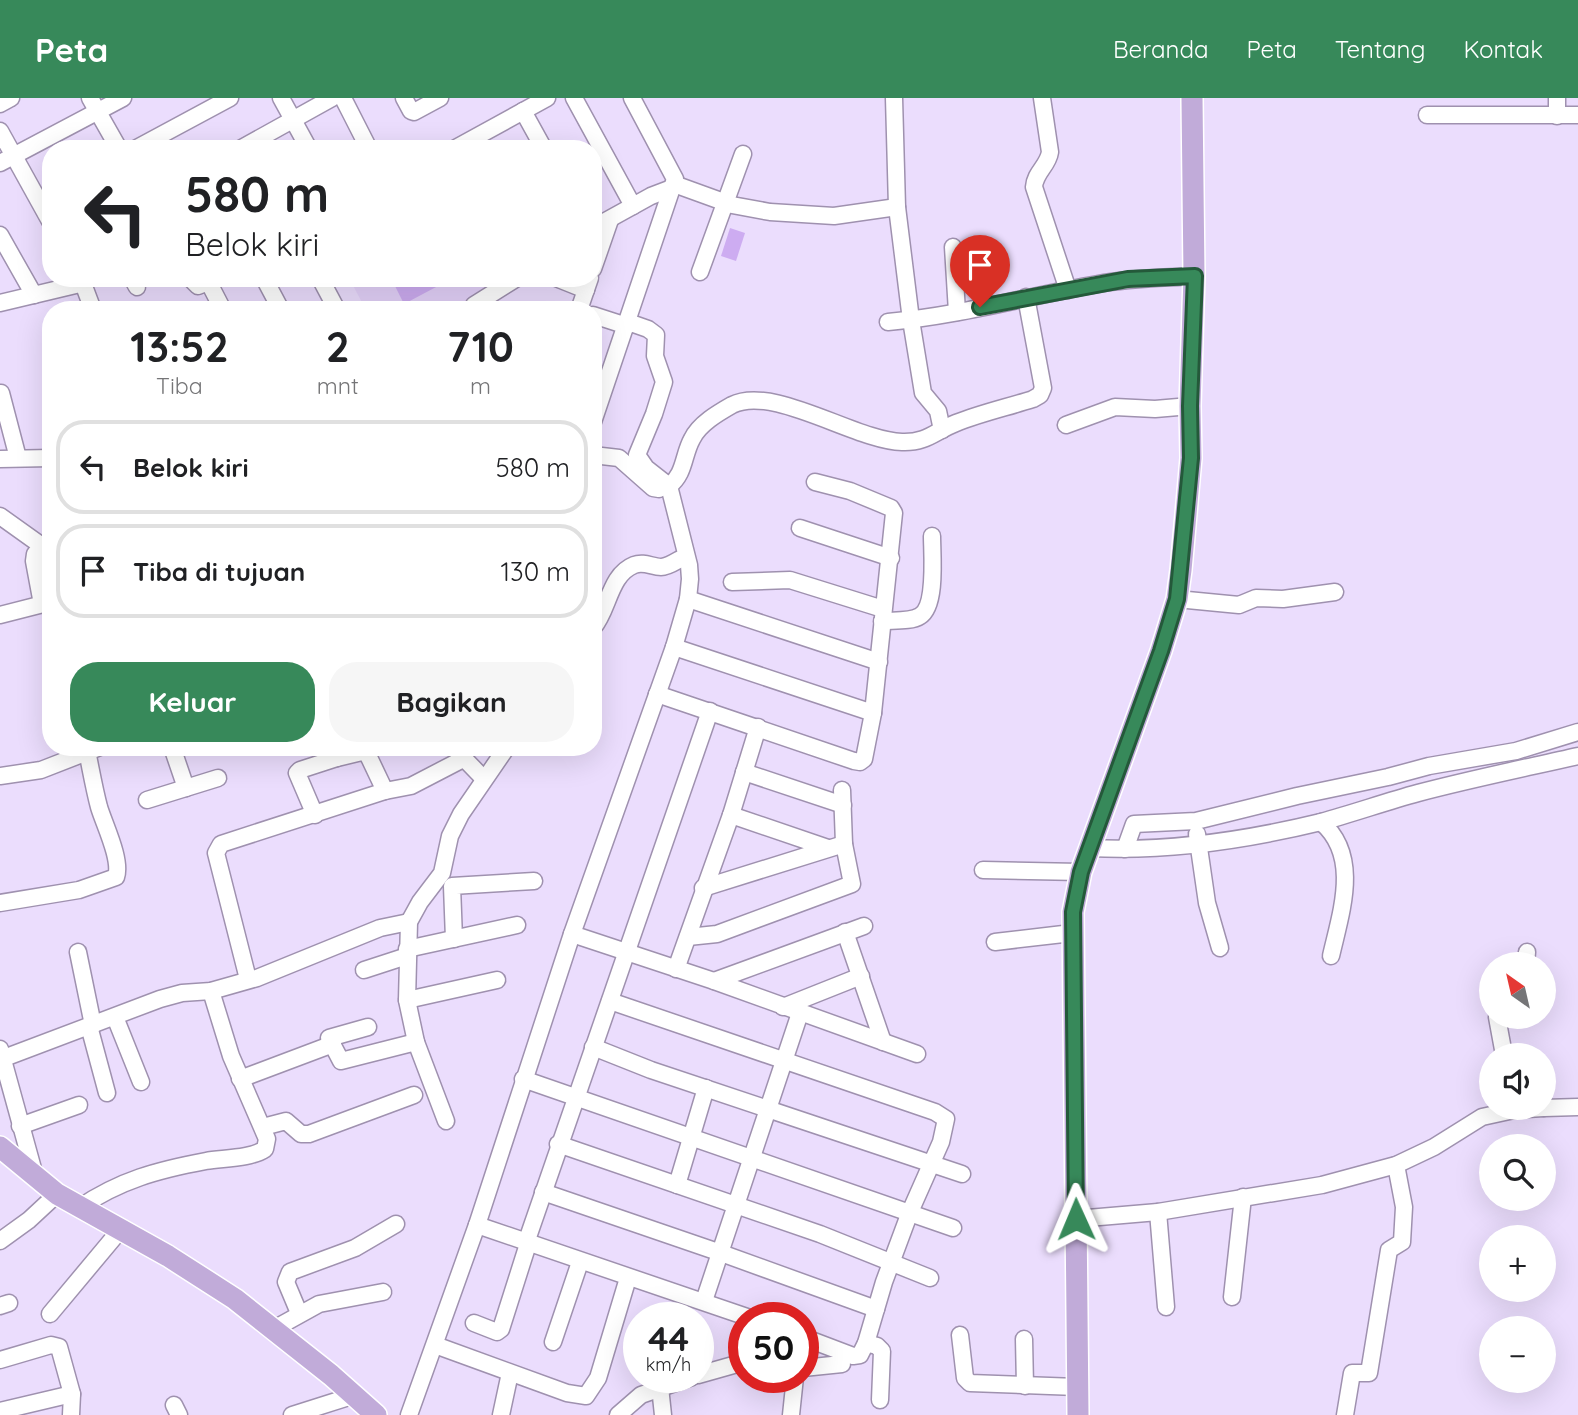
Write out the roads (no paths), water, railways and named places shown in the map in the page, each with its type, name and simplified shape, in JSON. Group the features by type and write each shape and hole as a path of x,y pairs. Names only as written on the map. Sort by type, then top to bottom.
{"main road":[{"path":"1078,1415 1072,933 1081,872 1161,651 1177,599 1191,458 1190,406 1195,276 1192,98"},
{"path":"0,1147 57,1194 202,1276 355,1395 376,1415"}],"street":[{"path":"0,104 10,98"},
{"path":"7,160 94,105 123,98"},
{"path":"165,140 230,98"},
{"path":"281,98 304,140"},
{"path":"256,140 332,98"},
{"path":"343,98 364,140"},
{"path":"404,98 414,112 440,98"},
{"path":"485,140 524,106 547,98"},
{"path":"574,98 597,140"},
{"path":"602,396 675,176 632,98"},
{"path":"894,98 897,207 911,320 923,393 938,411 942,430"},
{"path":"1042,98 1050,152 1049,160 1035,178 1034,187 1068,290"},
{"path":"1557,98 1557,116"},
{"path":"94,105 114,140"},
{"path":"524,106 540,140"},
{"path":"1427,115 1578,115"},
{"path":"0,131 7,160 42,195"},
{"path":"602,149 633,206"},
{"path":"700,272 743,154"},
{"path":"602,224 673,186 770,212 825,217 897,207"},
{"path":"602,243 610,220"},
{"path":"0,235 34,295"},
{"path":"954,247 957,312"},
{"path":"888,322 957,312 1128,279 1195,276"},
{"path":"0,303 62,287"},
{"path":"486,301 505,287"},
{"path":"602,456 619,458 653,488 659,489 679,476 696,431 730,407 746,401 795,409 875,438 891,441 925,440 956,423 1033,399 1043,392 1026,297"},
{"path":"409,1415 477,1225 523,1079 674,647 688,598 690,579 680,559 668,485 646,468 637,455 664,382 655,356 656,335 648,329 602,317"},
{"path":"1,393 18,458"},
{"path":"1066,425 1115,407 1156,409 1190,406"},
{"path":"0,459 42,458"},
{"path":"657,694 860,762 865,757 873,713 894,513 892,509 849,491 815,482"},
{"path":"0,516 42,545"},
{"path":"800,528 891,558"},
{"path":"732,582 790,580 882,615 916,618 927,610 932,593 932,536"},
{"path":"42,550 35,554 34,561 42,589"},
{"path":"602,613 613,587 628,568 640,564 660,567 680,559"},
{"path":"1177,599 1239,605 1256,598 1283,599 1335,592"},
{"path":"688,598 878,662"},
{"path":"0,615 42,604"},
{"path":"674,647 873,713"},
{"path":"474,1323 497,1332 501,1329 558,1144 710,711"},
{"path":"676,969 731,815 758,727"},
{"path":"1125,849 1132,825 1196,821 1429,766 1516,751 1578,732"},
{"path":"0,776 41,770 76,756"},
{"path":"0,903 79,890 116,877 118,872 113,851 99,806 95,756"},
{"path":"175,756 186,788"},
{"path":"315,815 298,771 330,756"},
{"path":"368,756 385,791"},
{"path":"248,979 216,849 221,844 385,791 411,786 455,756"},
{"path":"462,756 484,779"},
{"path":"446,1121 416,1042 407,1000 409,922 442,873 456,823 501,756"},
{"path":"1090,848 1125,849 1263,834 1321,822 1418,793 1578,756"},
{"path":"1418,793 1429,766"},
{"path":"688,937 717,934 848,887 853,882 836,846 842,797 744,772"},
{"path":"147,800 218,778"},
{"path":"731,815 836,846"},
{"path":"1196,821 1207,903 1220,948"},
{"path":"1321,822 1337,839 1344,861 1345,888 1331,956"},
{"path":"704,888 836,846"},
{"path":"983,870 1081,872"},
{"path":"454,939 452,886 534,881"},
{"path":"36,1178 2,1054 182,993 211,991 257,978 380,928 409,922"},
{"path":"364,970 454,939 517,925"},
{"path":"714,981 864,926"},
{"path":"845,932 883,1042"},
{"path":"995,942 1072,933"},
{"path":"572,934 714,981 917,1054"},
{"path":"78,953 107,1093"},
{"path":"783,1007 861,976"},
{"path":"407,1000 497,980"},
{"path":"79,1208 99,1194 137,1176 265,1149 267,1139 263,1127 231,1056 211,991"},
{"path":"610,1001 945,1118 941,1142 891,1262 866,1343 856,1356 819,1343"},
{"path":"704,1301 800,1013"},
{"path":"115,1017 141,1082"},
{"path":"368,1027 329,1038 344,1062 416,1042"},
{"path":"240,1079 333,1044"},
{"path":"593,1047 768,1110 962,1174"},
{"path":"523,1079 953,1228"},
{"path":"677,1185 706,1088"},
{"path":"263,1127 286,1121 301,1134 309,1134 414,1095"},
{"path":"20,1126 79,1105"},
{"path":"1556,1108 1578,1107"},
{"path":"1076,1219 1158,1212 1322,1185 1396,1165 1434,1147 1479,1119"},
{"path":"558,1144 737,1204 930,1278"},
{"path":"1345,1415 1352,1373 1369,1373 1390,1250 1402,1242 1404,1207 1396,1165"},
{"path":"543,1192 876,1309"},
{"path":"0,1241 29,1220 57,1194"},
{"path":"1232,1297 1243,1197"},
{"path":"1158,1212 1166,1307"},
{"path":"299,1313 286,1282 290,1272 355,1248 396,1224"},
{"path":"477,1225 728,1310"},
{"path":"50,1314 121,1230"},
{"path":"553,1342 580,1262"},
{"path":"435,1345 582,1397 590,1393 598,1378 628,1278"},
{"path":"272,1330 319,1304 383,1292"},
{"path":"960,1335 967,1381 976,1384 1077,1387"},
{"path":"1024,1339 1025,1386"},
{"path":"866,1343 877,1346 882,1351 880,1399"},
{"path":"0,1360 57,1345 72,1394 71,1415"},
{"path":"819,1366 842,1364"},
{"path":"501,1415 510,1373"},
{"path":"618,1415 646,1393"},
{"path":"661,1393 663,1415"},
{"path":"790,1393 791,1415"},
{"path":"0,1411 72,1394"},
{"path":"292,1415 355,1395"}]}
